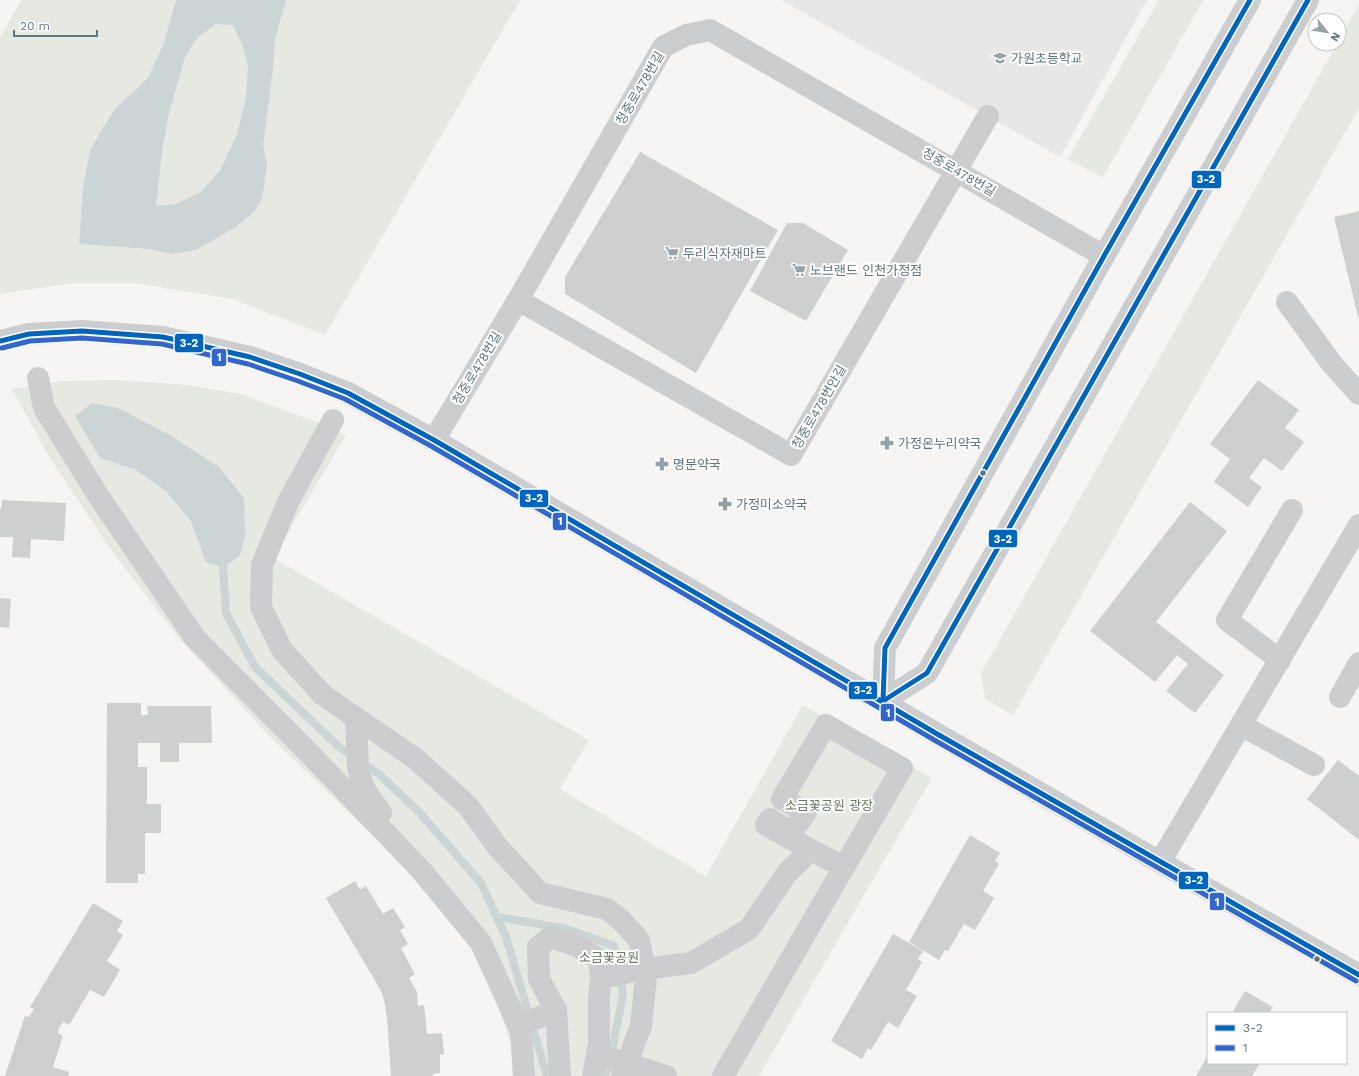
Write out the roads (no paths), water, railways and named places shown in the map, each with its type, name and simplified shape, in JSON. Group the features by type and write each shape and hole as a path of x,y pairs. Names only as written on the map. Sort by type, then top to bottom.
{"street":[{"path":"883,701 885,648 1104,256 1250,0"},
{"path":"883,701 927,673 1308,0"},
{"name":"청중로478번길","path":"434,440 518,300 663,47 686,35 710,30 1104,256"},
{"path":"957,171 988,116"},
{"name":"청중로478번안길","path":"518,300 791,455 957,171"},
{"path":"1286,302 1332,364 1359,394"},
{"path":"0,341 29,334 82,331 163,337 250,356 348,393 434,440 1160,862 1359,975"},
{"path":"38,378 44,408 99,497 195,638 309,753 421,870 481,943 521,1031 524,1076"},
{"path":"333,420 288,502 262,565 261,607 282,650 323,696 416,759 468,806 497,846 540,893 607,909 621,920 640,940 646,977 641,1026 624,1070"},
{"path":"1280,660 1227,620 1292,510"},
{"path":"1160,862 1359,525"},
{"path":"1340,697 1359,663"},
{"path":"723,1076 906,761 830,717 782,799 806,812 791,833 770,819 766,825 844,867"},
{"path":"356,718 358,767 363,786 421,870"},
{"path":"1241,725 1314,765"},
{"path":"601,978 644,969 691,963 749,929 787,873 811,850"},
{"path":"560,1076 556,1010 539,979 538,947 551,937 577,946 599,958 601,978 599,997 599,1044 593,1076"},
{"path":"518,1026 556,1010"},
{"path":"597,1054 624,1070 666,1076"}],"waterway":[{"path":"223,568 226,613 255,667 338,746 380,775 419,812 481,883 506,937 547,1076"},
{"path":"497,917 567,929 614,946 623,994 609,1066 604,1076"}],"place":[{"name":"가원초등학교","path":"1000,58"},
{"name":"두리식자재마트","path":"672,253"},
{"name":"노브랜드 인천가정점","path":"799,270"},
{"name":"가정온누리약국","path":"887,443"},
{"name":"명문약국","path":"662,464"},
{"name":"가정미소약국","path":"725,504"}],"park label":[{"name":"소금꽃공원 광장","path":"829,805"},
{"name":"소금꽃공원","path":"609,957"}]}
